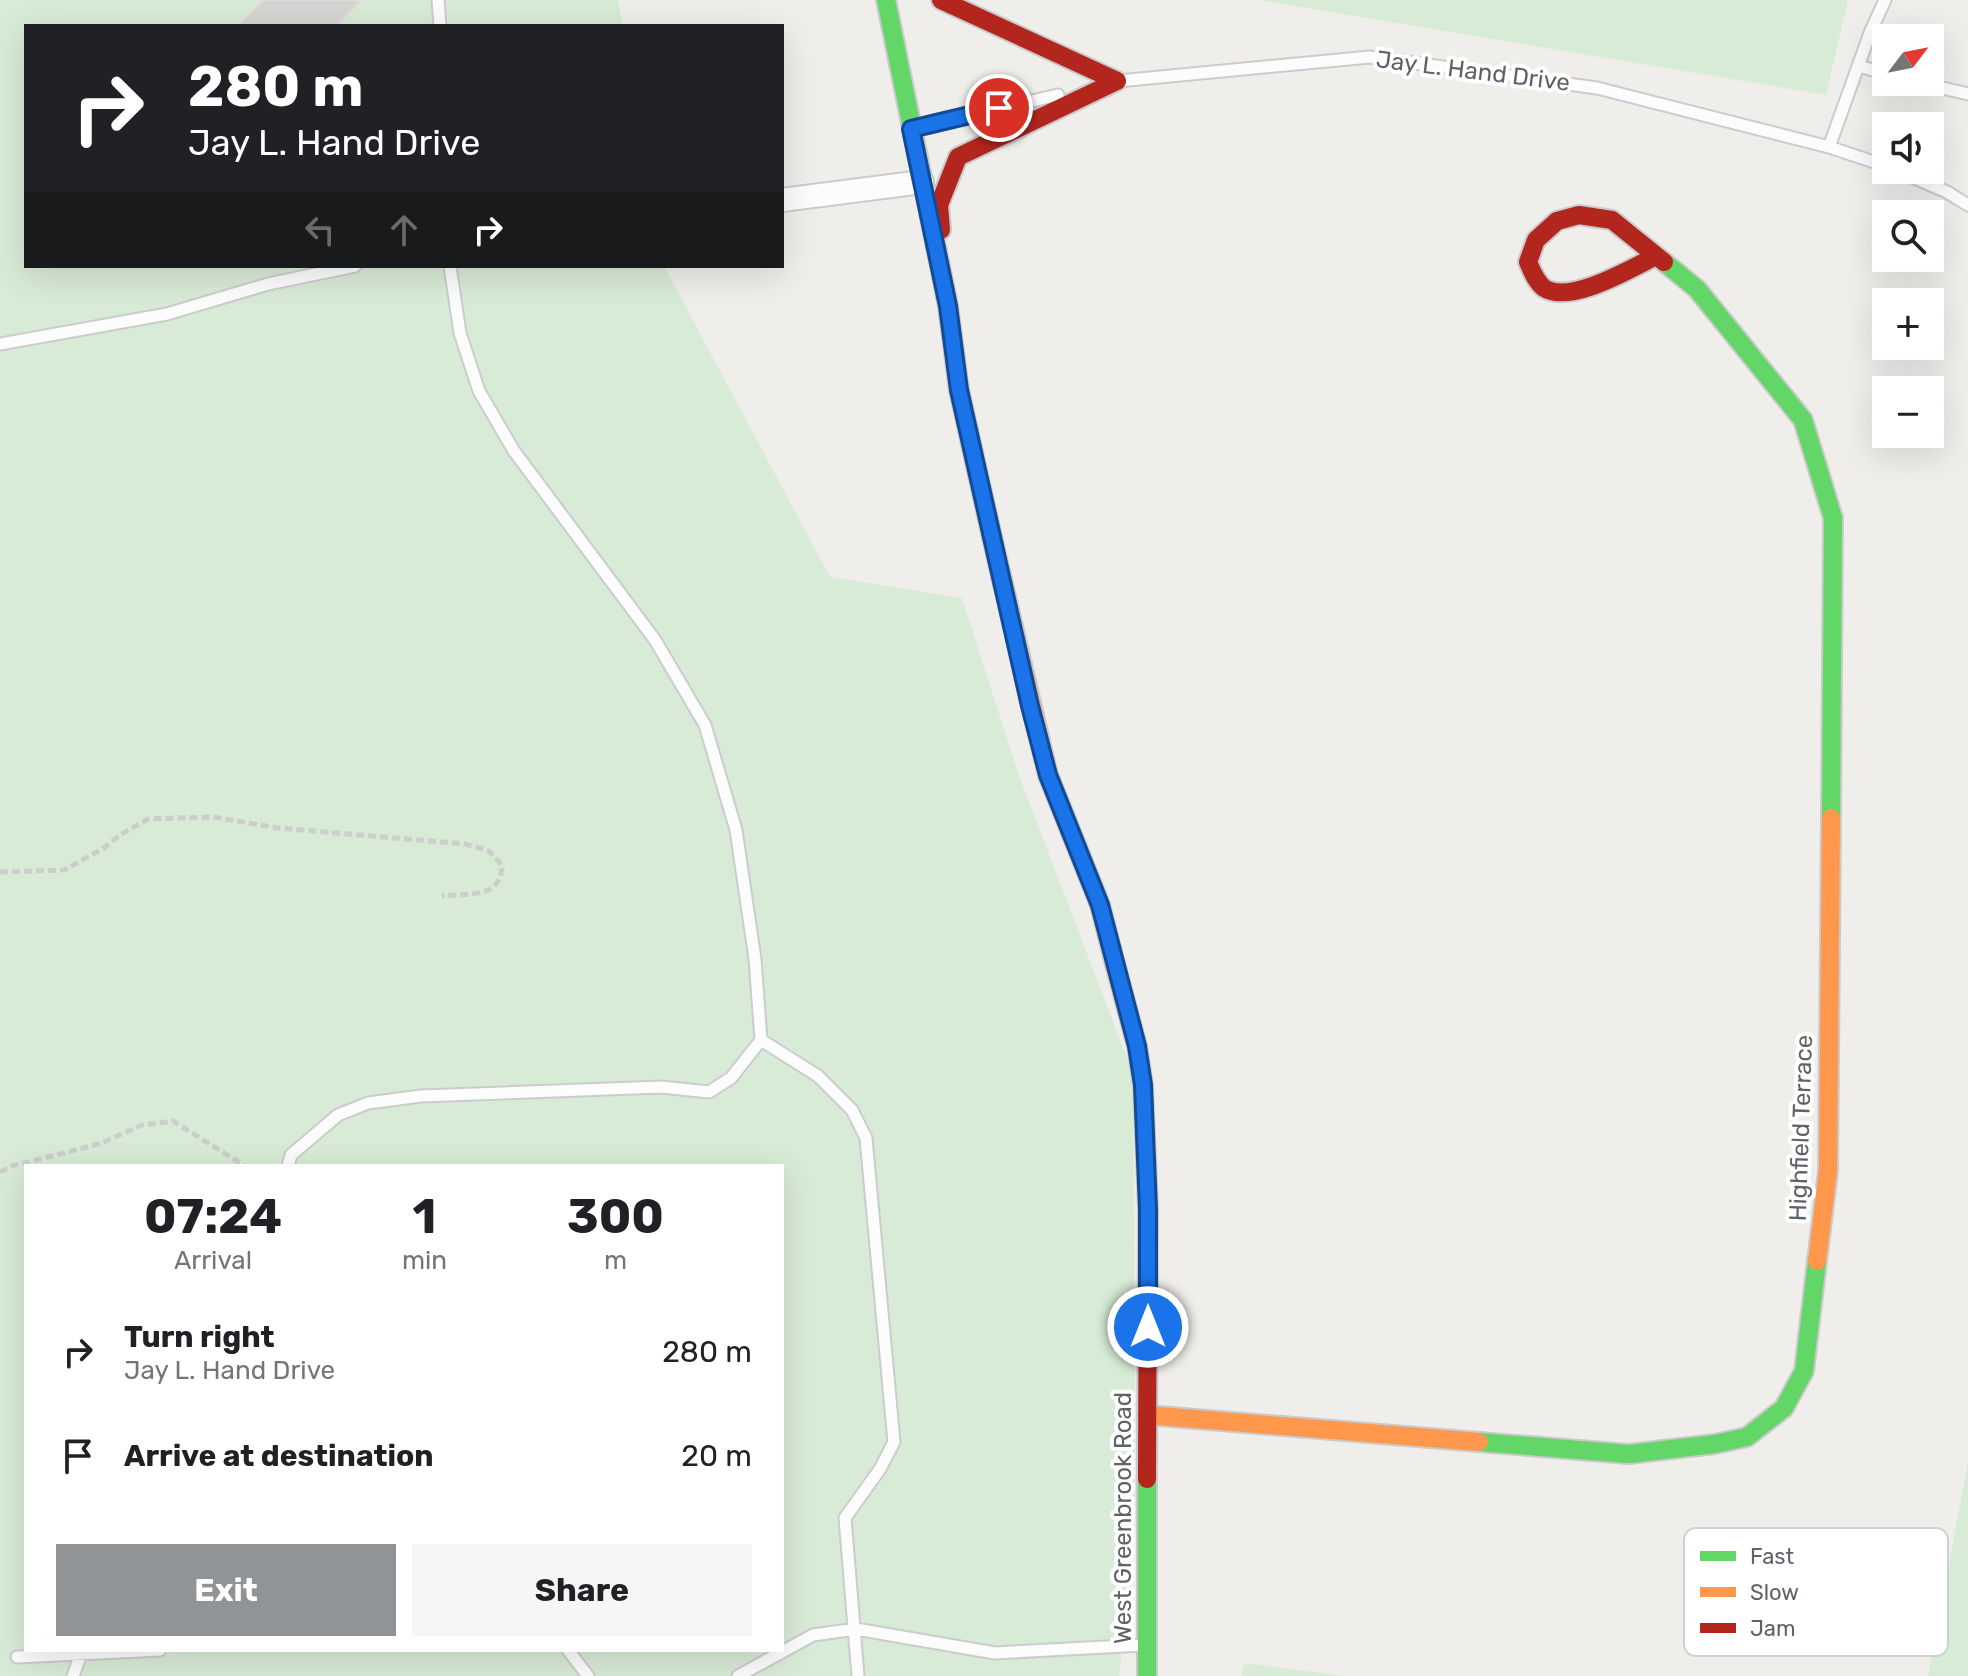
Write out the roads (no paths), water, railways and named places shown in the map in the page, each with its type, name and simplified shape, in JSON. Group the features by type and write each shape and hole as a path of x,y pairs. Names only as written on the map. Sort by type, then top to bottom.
{"street":[{"name":"West Greenbrook Road","path":"886,0 948,306 959,390 1030,706 1048,775 1100,905 1137,1046 1143,1085 1148,1209 1147,1676"},
{"path":"941,0 1117,81"},
{"path":"948,306 939,205 958,157 1117,81"},
{"path":"784,200 922,182"},
{"name":"Highfield Terrace","path":"1147,1415 1629,1454 1747,1437 1784,1408 1804,1371 1828,1171 1833,518 1803,420 1697,289 1612,220 1579,215 1557,221 1536,240 1528,262 1536,281 1549,291 1568,292 1656,256"}],"lane":[{"path":"438,0 440,24"},
{"path":"1829,147 1885,0"},
{"name":"Jay L. Hand Drive","path":"911,129 1117,81 1370,57 1597,88 1829,147 1872,161"},
{"path":"1859,66 1872,70"},
{"path":"1944,88 1968,94"},
{"path":"1928,184 1968,205"},
{"path":"0,344 167,314 268,284 345,268"},
{"path":"289,1164 291,1155 338,1115 368,1103 421,1096 599,1088 661,1087 709,1092 731,1078 761,1040 755,959 736,830 705,725 655,640 514,451 479,391 460,333 450,268"},
{"path":"761,1040 818,1076 852,1110 866,1138 894,1442 880,1469 845,1518 858,1676"},
{"path":"784,1651 813,1635 856,1629 995,1653 1147,1645"},
{"path":"17,1657 82,1652 73,1676"},
{"path":"570,1652 588,1676"},
{"path":"738,1676 782,1652"}]}
